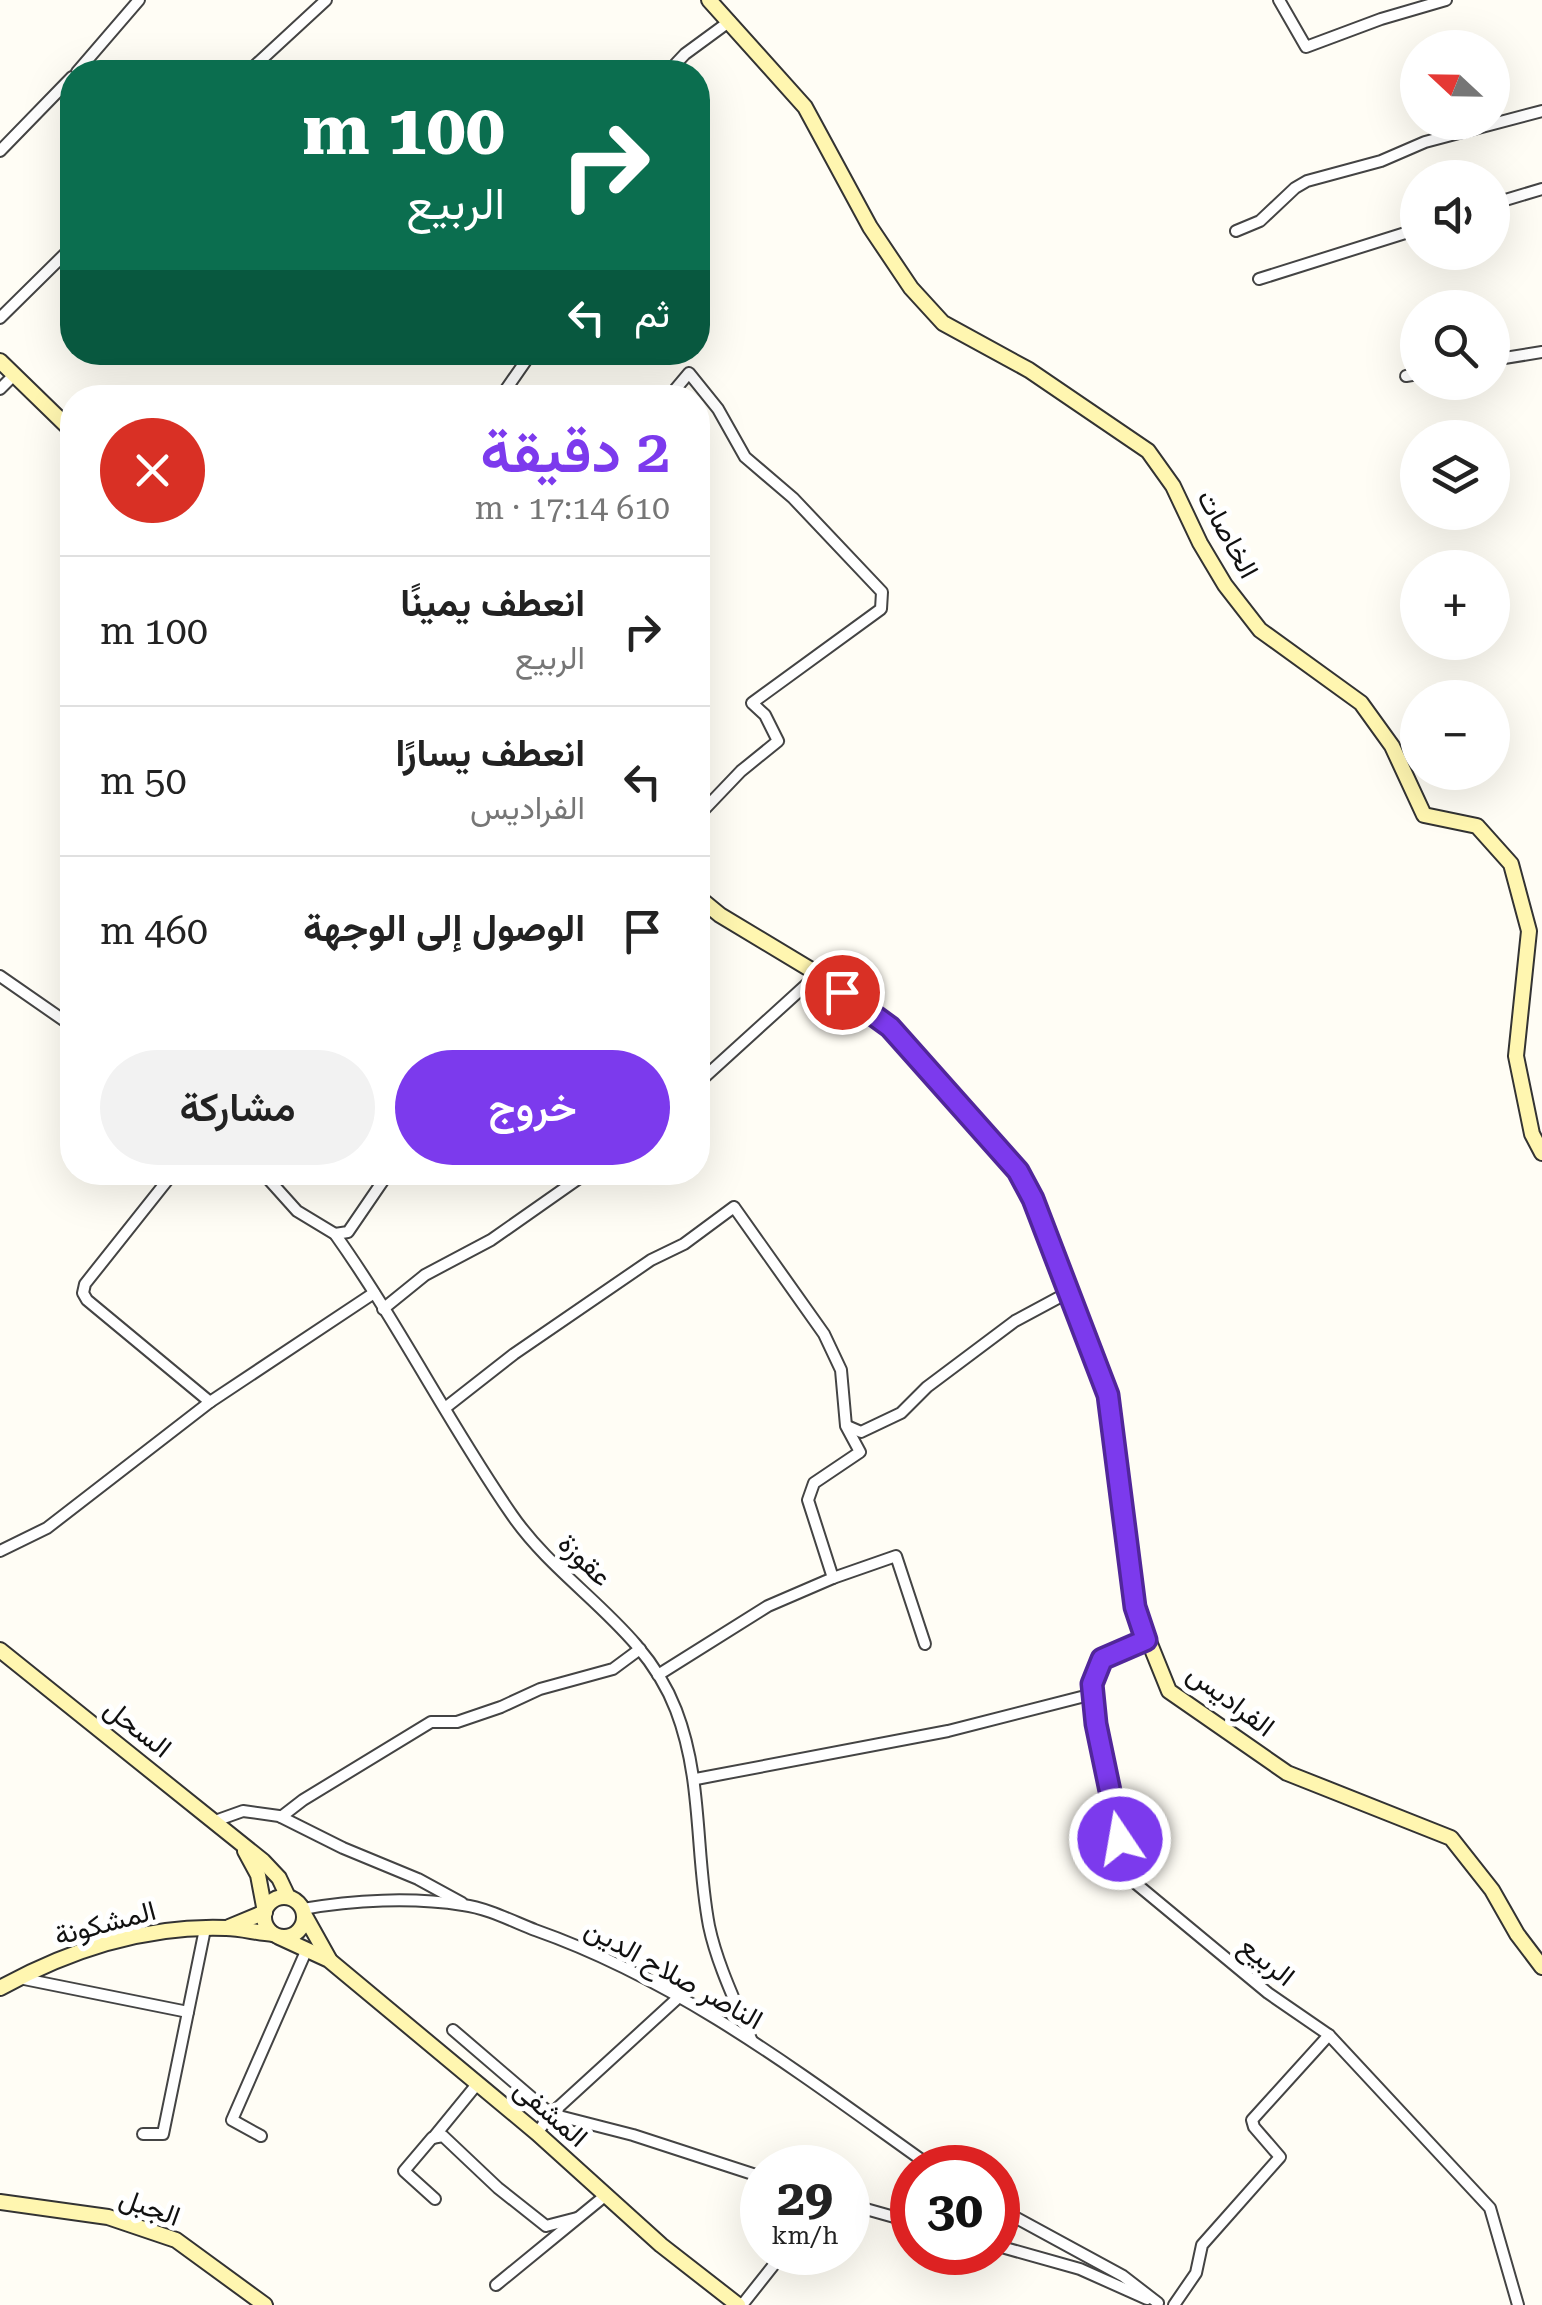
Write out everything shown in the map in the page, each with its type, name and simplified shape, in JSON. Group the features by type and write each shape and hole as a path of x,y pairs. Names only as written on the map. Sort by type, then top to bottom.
{"street":[{"path":"87,60 138,0"},
{"path":"261,60 326,0"},
{"name":"الخاصات","path":"709,0 806,108 870,227 912,288 943,323 1029,370 1148,451 1173,486 1225,585 1260,630 1360,703 1392,746 1424,815 1477,826 1511,864 1529,931 1516,1056 1532,1134 1542,1153"},
{"path":"1278,0 1306,48 1381,18 1446,0"},
{"path":"679,60 730,21"},
{"path":"0,151 60,89"},
{"path":"1236,231 1260,221 1308,181 1381,161 1425,142 1542,111"},
{"path":"1510,199 1542,189"},
{"path":"1259,279 1400,235"},
{"path":"0,318 60,258"},
{"path":"1510,357 1542,352"},
{"path":"0,361 60,420"},
{"path":"679,385 689,373 699,385"},
{"path":"0,389 14,375"},
{"path":"710,399 745,456 792,498 882,592 881,608 752,703 764,715 778,741 710,804"},
{"name":"الفراديس","path":"710,907 818,974 890,1027 1018,1171 1033,1199 1108,1395 1135,1607 1169,1691 1287,1773 1451,1838 1492,1890 1516,1934 1542,1967"},
{"path":"710,1072 818,974"},
{"path":"0,976 60,1013"},
{"path":"164,1185 85,1284 83,1293 86,1300 210,1402"},
{"name":"عقوزة","path":"273,1185 296,1212 335,1234 514,1517 557,1568 622,1625 658,1675 676,1708 696,1779 710,1928 751,2039"},
{"path":"335,1234 348,1232 380,1185"},
{"path":"383,1308 425,1275 490,1240 569,1185"},
{"path":"445,1408 514,1354 734,1207 824,1334 841,1370 846,1426 860,1452 814,1483 808,1500 834,1578"},
{"path":"846,1426 861,1432 901,1414 927,1387 1015,1321 1068,1292"},
{"path":"0,1551 46,1528 210,1402 374,1293"},
{"path":"658,1675 768,1606 896,1556 925,1644"},
{"path":"696,1779 931,1734 1093,1694 1092,1684 1102,1659 1146,1640"},
{"path":"282,1817 303,1800 432,1722 456,1722 540,1689 613,1669 640,1648"},
{"name":"السحل","path":"0,1650 263,1861 288,1897"},
{"name":"الربيع","path":"1093,1694 1128,1877 1268,1992 1329,2036 1490,2208 1518,2305"},
{"path":"215,1820 243,1811 282,1817 342,1848 418,1878 466,1905"},
{"path":"243,1848 258,1876 266,1926 276,1935 330,1960"},
{"path":"228,1928 265,1912 276,1899 288,1897 304,1913 330,1960"},
{"name":"الناصر صلاح الدين","path":"304,1913 372,1903 466,1905 593,1950 751,2039 901,2145"},
{"path":"228,1928 276,1935 297,1933 304,1913"},
{"name":"المشكونة","path":"0,1988 88,1948 148,1932 228,1928"},
{"path":"143,2134 163,2134 205,1929"},
{"path":"261,2136 232,2120 307,1950"},
{"name":"المشفى","path":"330,1960 537,2132 660,2245 740,2305"},
{"path":"18,1978 188,2012"},
{"path":"537,2132 551,2114 680,1996"},
{"path":"453,2030 551,2114 634,2135 740,2170"},
{"path":"1174,2305 1196,2273 1202,2245 1280,2157 1252,2120 1329,2036"},
{"path":"435,2199 404,2171 478,2082"},
{"path":"432,2138 443,2136 546,2226 577,2218"},
{"path":"496,2285 606,2195"},
{"name":"الجبل","path":"0,2202 108,2217 176,2240 265,2305"},
{"path":"1020,2220 1123,2276 1158,2304"},
{"path":"1020,2252 1080,2269 1158,2304"},
{"path":"740,2305 765,2275"}],"route":[{"path":"842,992 890,1027 1018,1171 1033,1199 1108,1395 1135,1607 1146,1640 1102,1659 1092,1684 1096,1724 1120,1839"}]}
